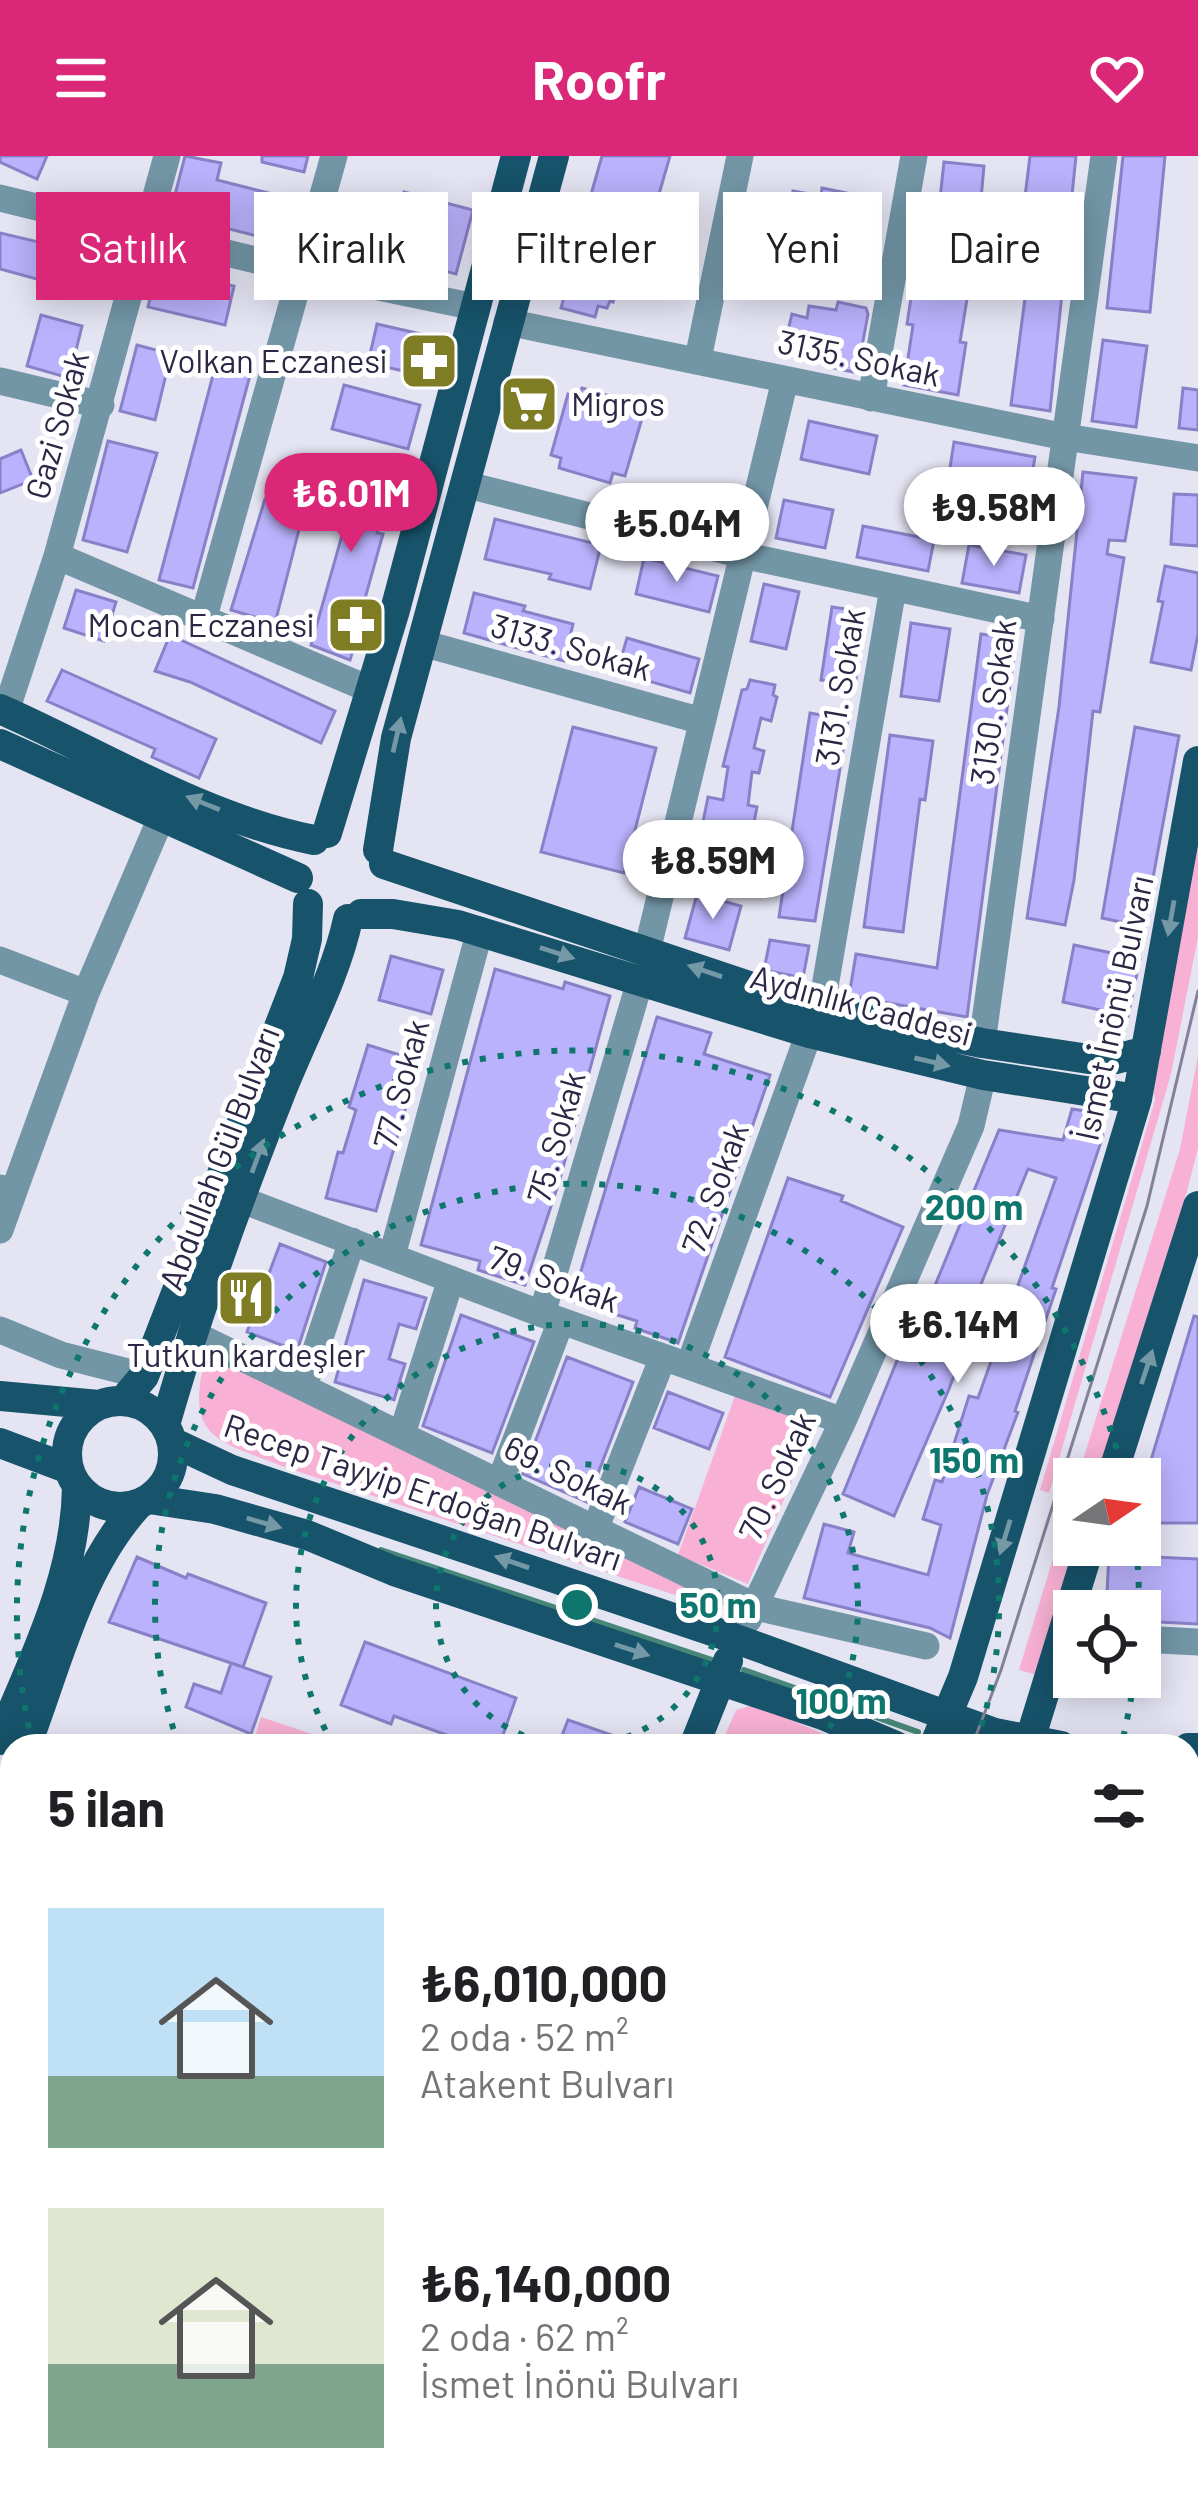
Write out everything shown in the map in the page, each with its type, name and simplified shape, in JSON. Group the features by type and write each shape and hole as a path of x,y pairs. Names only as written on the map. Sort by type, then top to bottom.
{"main road":[{"path":"303,891 304,850 320,836 370,689 516,156"},
{"path":"0,743 303,891 320,914 354,917 382,893 381,857 396,738 554,156"},
{"path":"3,710 188,798 282,834 355,832 381,857"},
{"name":"İsmet İnönü Bulvarı","path":"940,1734 1137,1099 1198,761"},
{"name":"Aydınlık Caddesi","path":"381,857 643,966 815,1022 982,1075 1137,1099"},
{"name":"Abdullah Gül Bulvarı","path":"111,1403 144,1376 298,978 308,939 303,891"},
{"name":"Aydınlık Caddesi","path":"354,917 393,914 643,966"},
{"name":"Abdullah Gül Bulvarı","path":"169,1434 191,1333 279,1098 354,917"},
{"name":"Aydınlık Caddesi","path":"815,1022 1089,1059 1117,1059 1146,1051"},
{"path":"982,1043 982,1075"},
{"path":"1118,1458 1198,1206"},
{"path":"0,1396 147,1408 169,1434 171,1473 123,1522 90,1579 31,1734"},
{"path":"2,1734 65,1580 76,1517 67,1452 73,1429 111,1403"},
{"name":"Recep Tayyip Erdoğan Bulvarı","path":"169,1434 232,1470 736,1639 999,1734"},
{"path":"0,1443 73,1477 106,1506 144,1502 215,1509 307,1534 394,1571 721,1679 868,1734"},
{"path":"699,1734 736,1639"},
{"path":"1042,1734 1053,1691"}],"street":[{"name":"Gazi Sokak","path":"158,192 167,156"},
{"path":"324,192 334,156"},
{"path":"698,359 740,156"},
{"path":"871,398 914,156"},
{"name":"3130. Sokak","path":"982,1043 1104,156"},
{"path":"0,198 36,207"},
{"name":"Gazi Sokak","path":"3,710 57,556 129,300"},
{"path":"203,620 293,300"},
{"path":"440,300 475,307"},
{"name":"3135. Sokak","path":"507,322 1065,437 1198,458"},
{"name":"75. Sokak","path":"500,1482 551,1317 643,966 785,380"},
{"path":"0,382 100,405"},
{"path":"464,484 742,555 1041,619"},
{"path":"57,556 370,689"},
{"name":"3131. Sokak","path":"815,1022 893,588"},
{"name":"3133. Sokak","path":"422,643 702,721"},
{"path":"0,1229 7,1190 161,818"},
{"name":"77. Sokak","path":"392,1256 480,930"},
{"path":"0,960 86,993"},
{"name":"72. Sokak","path":"596,1527 676,1362 815,1022"},
{"name":"70. Sokak","path":"736,1639 756,1607 843,1421 971,1126 982,1075"},
{"name":"79. Sokak","path":"242,1200 843,1421"},
{"path":"304,1386 352,1241"},
{"path":"402,1434 451,1279"},
{"path":"0,1330 61,1355 144,1376"},
{"name":"69. Sokak","path":"191,1333 756,1607 926,1646"},
{"path":"1161,1640 1198,1642"}],"shaded area":[{"path":"1198,829 1198,937 1171,1074 1059,1458 1053,1458 1049,1493 1040,1490 1155,1100 1153,1085"},
{"path":"1198,1056 1198,1148 1173,1245 1105,1458 1084,1458 1180,1149"},
{"path":"206,1355 340,1413 574,1528 727,1612 240,1450 211,1432 203,1420 199,1404"},
{"path":"736,1393 816,1424 748,1584 678,1555"},
{"path":"1053,1559 1053,1566 1071,1566 1064,1590 1053,1590 1053,1624 1037,1675 1019,1670"},
{"path":"753,1705 823,1734 725,1734 736,1710"},
{"path":"261,1717 312,1734 256,1734"}],"building":[{"path":"0,156 47,156 37,179 0,162"},
{"path":"185,156 221,163 217,180 264,192 254,192 254,235 230,229 230,192 176,192"},
{"path":"262,156 308,156 304,172 262,162"},
{"path":"602,156 670,156 660,192 592,192"},
{"path":"1030,156 1076,156 1072,192 1026,192"},
{"path":"1123,156 1165,156 1150,312 1107,308"},
{"path":"944,162 984,166 982,192 941,192"},
{"path":"448,203 472,210 456,274 448,272"},
{"path":"0,233 36,241 36,279 0,269"},
{"path":"230,285 234,286 225,325 148,307 150,300 230,300"},
{"path":"563,300 614,300 607,308 598,306 595,317 561,308"},
{"path":"911,300 967,300 958,395 904,385 913,325 907,324"},
{"path":"1025,300 1061,300 1050,411 1011,405"},
{"path":"838,302 866,308 868,314 858,368 853,372 825,366 827,355 785,343 792,314 807,318 809,306 836,310"},
{"path":"41,315 82,326 69,378 27,366"},
{"path":"377,324 438,338 430,377 368,363"},
{"path":"1103,340 1147,346 1136,427 1092,421"},
{"path":"137,345 171,354 155,420 120,411"},
{"path":"218,356 253,364 193,588 159,580"},
{"path":"344,385 420,405 408,449 332,429"},
{"path":"582,388 634,403 631,412 643,415 625,476 613,473 610,483 559,468 561,458 551,455 568,394 579,397"},
{"path":"1183,388 1198,390 1198,430 1179,428"},
{"path":"809,421 877,436 869,474 801,459"},
{"path":"108,441 157,453 127,552 83,540"},
{"path":"954,442 1035,457 1026,511 946,493"},
{"path":"21,450 33,480 0,493 0,459"},
{"path":"323,459 392,479 377,533 383,534 367,603 350,660 311,645 352,500 314,489"},
{"path":"1083,472 1136,478 1125,541 1109,540 1107,554 1124,558 1100,712 1093,711 1065,925 1027,918 1059,707"},
{"path":"1174,494 1198,495 1198,546 1171,544"},
{"path":"265,499 304,510 275,623 231,610"},
{"path":"784,500 833,510 825,548 776,538"},
{"path":"495,519 601,545 590,589 549,579 551,574 485,559"},
{"path":"863,526 934,540 928,571 857,557"},
{"path":"969,545 1026,555 1019,593 962,583"},
{"path":"644,558 718,576 709,612 636,594"},
{"path":"1165,566 1198,573 1198,634 1191,670 1151,662"},
{"path":"764,584 799,592 786,649 751,641"},
{"path":"76,590 116,602 104,641 64,628"},
{"path":"474,593 573,624 564,661 464,633"},
{"path":"832,607 866,612 855,685 821,680"},
{"path":"911,623 950,629 939,701 901,696"},
{"path":"981,634 1016,639 967,1017 849,996 856,954 937,968"},
{"path":"170,635 335,711 321,743 190,682 155,671"},
{"path":"627,638 699,659 690,693 617,672"},
{"path":"62,670 216,739 199,778 152,757 155,749 47,701"},
{"path":"750,680 775,685 773,695 777,697 771,721 761,718 754,748 764,751 759,773 752,772 748,805 757,807 751,838 702,827 708,797 723,800 728,767 723,766 742,690"},
{"path":"810,713 848,720 815,921 779,917"},
{"path":"573,727 656,748 624,873 541,852"},
{"path":"1135,727 1179,736 1144,927 1102,918"},
{"path":"890,735 933,741 925,800 920,799 903,932 864,927"},
{"path":"697,894 741,906 729,950 685,938"},
{"path":"770,940 809,946 803,978 764,970"},
{"path":"1074,945 1140,959 1128,1016 1063,1002"},
{"path":"391,956 443,970 431,1014 379,1000"},
{"path":"495,969 563,989 565,982 610,996 525,1285 478,1270 480,1261 421,1245"},
{"path":"657,1017 711,1033 704,1054 770,1075 678,1343 635,1328 637,1321 572,1301"},
{"path":"368,1045 419,1061 376,1211 326,1198 356,1110 349,1107"},
{"path":"1072,1109 1099,1113 1103,1136 1052,1288 1056,1289 1018,1412 987,1495 950,1638 930,1628 804,1598 824,1524 854,1532 848,1553 928,1575 941,1525 923,1519 935,1480 942,1482 969,1396 978,1398 1056,1178 1028,1169 961,1333 969,1336 949,1389 894,1516 843,1494 999,1130 1063,1140"},
{"path":"788,1178 843,1196 841,1201 903,1227 830,1397 725,1357"},
{"path":"280,1244 326,1262 297,1351 247,1332"},
{"path":"364,1280 426,1298 416,1329 399,1324 389,1359 405,1364 394,1400 335,1382"},
{"path":"461,1315 534,1342 492,1453 423,1426"},
{"path":"1194,1316 1198,1317 1198,1523 1161,1523 1161,1458 1152,1458"},
{"path":"567,1357 633,1382 587,1502 523,1474"},
{"path":"668,1392 723,1413 709,1449 654,1428"},
{"path":"639,1487 692,1509 678,1544 625,1522"},
{"path":"137,1557 266,1603 243,1667 109,1622"},
{"path":"1161,1557 1198,1559 1198,1624 1161,1622 1161,1590 1107,1590 1108,1566 1161,1566"},
{"path":"365,1642 516,1698 503,1734 444,1734 394,1716 391,1724 341,1705"},
{"path":"231,1663 271,1677 251,1734 186,1707 194,1684 221,1693"},
{"path":"568,1720 609,1734 563,1734"}],"waterway":[{"path":"381,1550 712,1660"},
{"path":"744,1670 918,1732"}],"tram line":[{"path":"977,1734 1147,1206 1198,991"}],"place":[{"name":"Volkan Eczanesi","path":"429,361"},
{"name":"Migros","path":"529,404"},
{"name":"Mocan Eczanesi","path":"356,625"},
{"name":"Tutkun kardeşler","path":"246,1298"}]}
